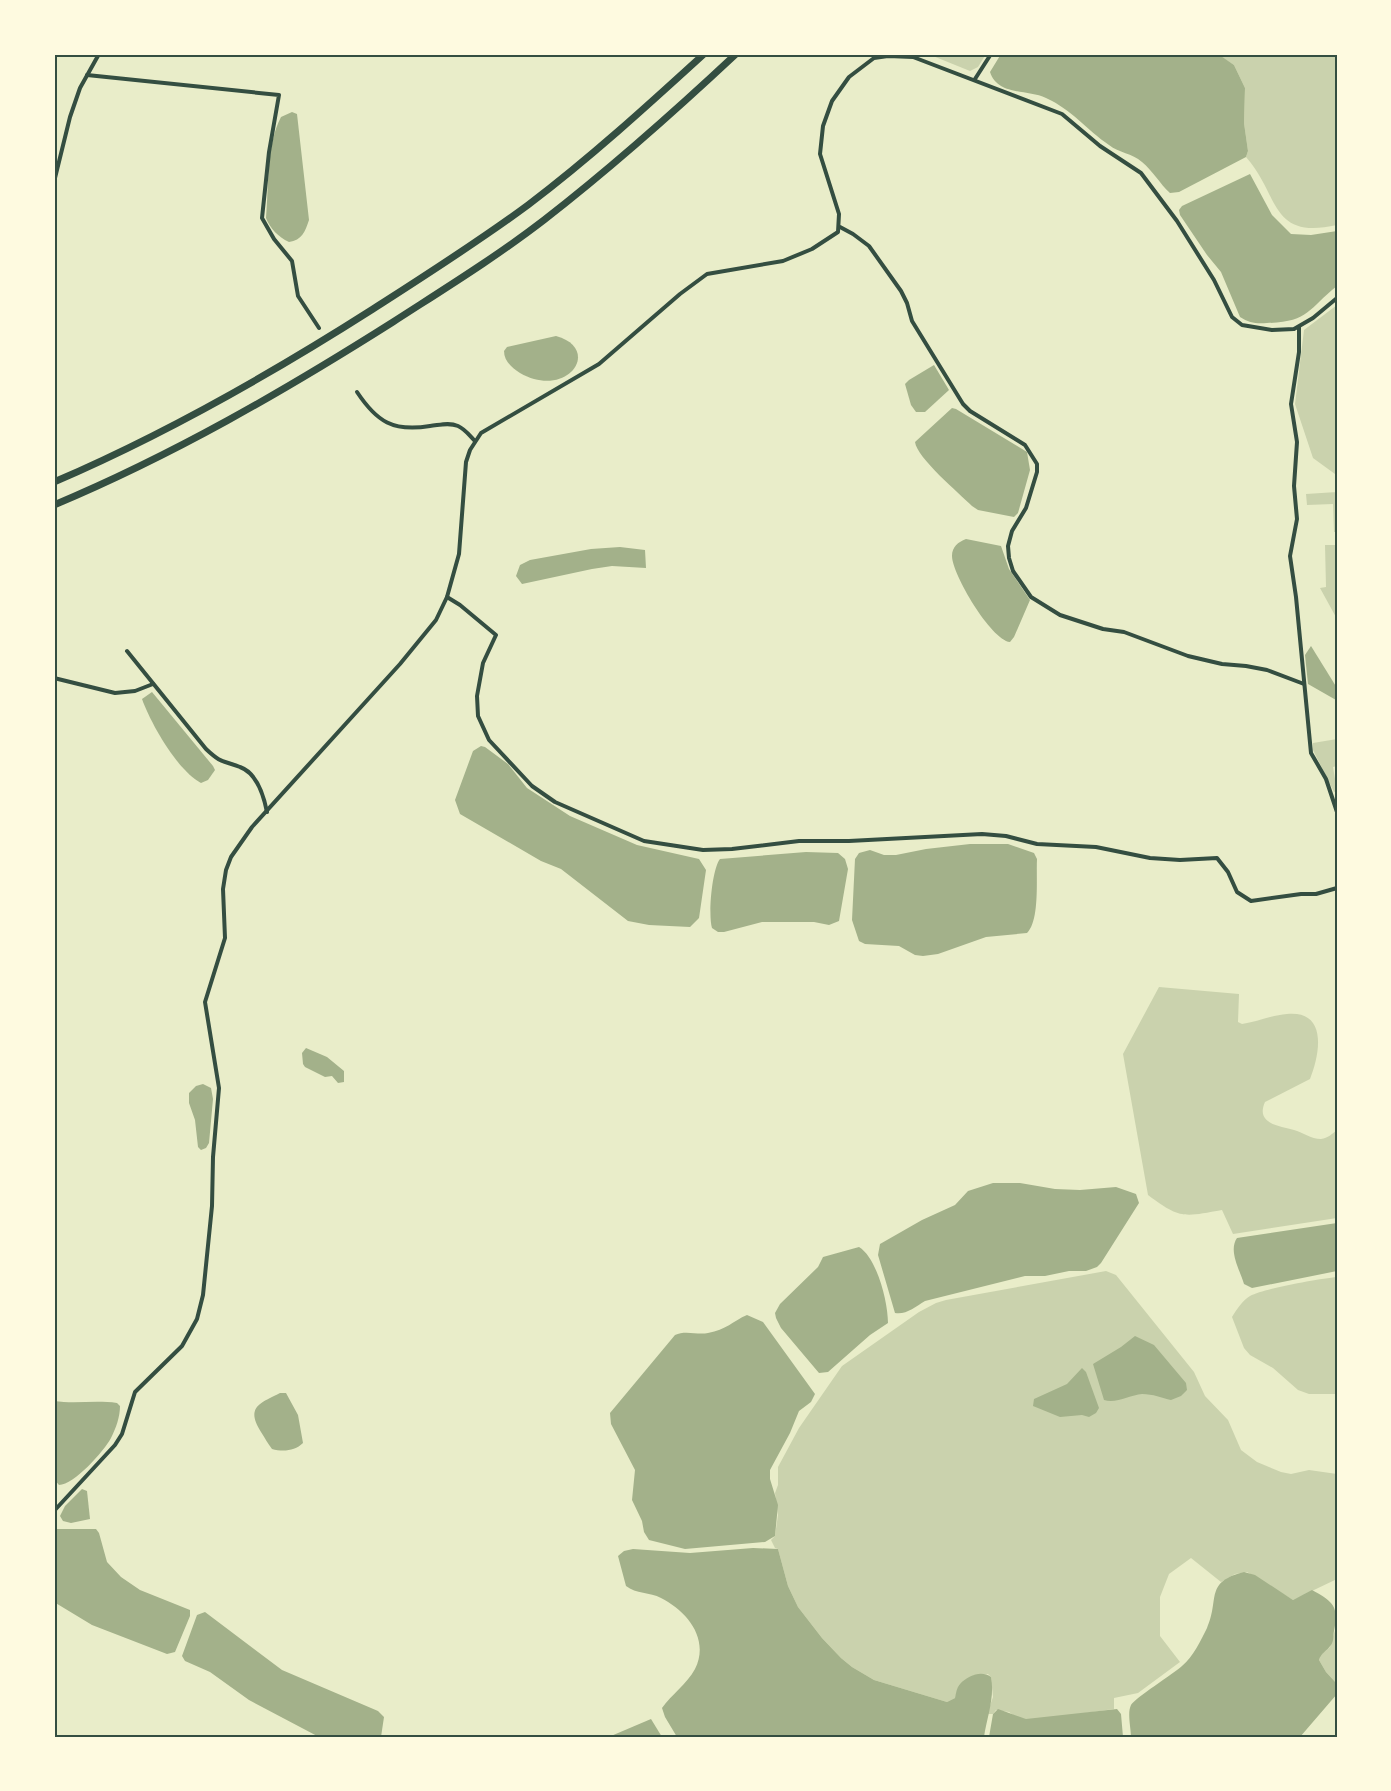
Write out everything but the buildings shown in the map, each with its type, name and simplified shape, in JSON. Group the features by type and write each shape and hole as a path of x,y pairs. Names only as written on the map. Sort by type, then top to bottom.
{"highway":[{"path":"54,482 152,437 219,402 334,334 439,267 499,226 561,179 704,54"},
{"path":"54,505 172,451 238,417 345,352 450,284 512,243 574,196 667,117 736,54"}],"street":[{"path":"54,182 70,117 87,75 99,54"},
{"path":"975,79 991,54"},
{"path":"54,1512 115,1445 122,1434 135,1392 182,1346 190,1335 200,1311 204,1295 208,1251 219,1097 218,1075 205,1002 225,938 223,889 226,870 236,849 252,827 422,640 436,620 447,597 459,554 466,462 480,433 599,364 706,274 783,261 828,240 838,232 839,214 820,154 823,126 832,101 857,70 878,55 913,57 1062,114 1100,146 1141,173 1178,221 1237,322 1250,327 1287,330 1299,327 1337,298"},
{"path":"87,75 279,95 269,152 262,218 274,239 289,256 294,267 298,296 319,327"},
{"path":"840,226 869,246 901,291 912,321 963,404 970,411 1025,445 1035,458 1037,472 1026,508 1012,531 1008,546 1013,571 1031,597 1060,615 1103,629 1124,632 1199,659 1267,670 1304,684"},
{"path":"1299,327 1299,352 1291,404 1297,442 1294,486 1297,519 1290,556 1311,753 1326,779 1337,812"},
{"path":"357,392 377,418 401,428 409,430 448,424 462,428 476,441"},
{"path":"447,597 496,635 483,663 477,686 478,716 489,740 532,786 555,802 644,841 703,850 799,841 849,842 982,834 1006,836 1037,844 1096,847 1150,858 1180,860 1217,858 1228,872 1237,892 1251,901 1316,894 1337,888"},
{"path":"127,651 217,760 242,767 249,773 259,787 267,812"},
{"path":"54,678 115,693 135,691 153,684"}],"shaded area":[{"path":"928,54 986,54 978,67 970,71"},
{"path":"1001,54 1218,54 1234,65 1245,88 1244,123 1248,151 1246,157 1179,192 1170,193 1142,162 1113,148 1055,103 1038,95 1014,91 999,85 990,72"},
{"path":"1217,54 1337,54 1337,225 1315,228 1299,226 1287,220 1279,211 1257,171 1246,157 1248,151 1244,123 1245,88 1234,65"},
{"path":"292,112 297,114 309,220 302,235 289,242 275,232 266,218 269,166 276,128 281,117"},
{"path":"1250,174 1272,215 1291,234 1311,235 1337,231 1337,286 1307,313 1292,320 1260,323 1250,322 1240,317 1221,272 1180,215 1179,210 1182,206"},
{"path":"1337,305 1337,492 1335,474 1313,458 1295,404 1304,330"},
{"path":"556,336 570,342 577,351 578,361 573,370 564,377 537,380 517,371 505,358 504,351 507,347"},
{"path":"934,365 949,390 925,412 916,412 911,405 905,384"},
{"path":"952,408 1027,452 1030,470 1018,513 1014,517 978,510 972,506 930,466 917,449 915,442"},
{"path":"1337,492 1337,532 1334,532 1333,504 1307,505 1306,494"},
{"path":"966,539 1001,546 1009,569 1030,600 1010,642 1002,638 983,619 958,577 952,553 956,545"},
{"path":"1325,545 1337,545 1337,619 1320,588 1326,587"},
{"path":"620,547 645,550 646,568 612,566 522,584 516,576 520,565 530,560 591,549"},
{"path":"1311,646 1337,688 1336,700 1308,684 1305,655"},
{"path":"152,692 213,766 215,770 208,780 201,783 192,777 166,746 142,699"},
{"path":"1337,739 1337,766 1333,767 1337,791 1334,792 1313,750 1313,743"},
{"path":"481,746 508,764 527,788 570,816 637,845 699,859 706,870 699,918 690,927 649,925 628,921 561,869 541,861 460,814 455,800 473,751"},
{"path":"970,844 1008,844 1034,853 1037,859 1036,909 1027,933 986,937 938,954 923,956 915,955 899,946 865,944 859,941 852,920 855,859 859,853 870,850 884,855 896,855"},
{"path":"806,852 838,853 845,859 848,869 839,921 829,925 814,922 762,922 724,932 718,932 712,928 710,913 712,892 720,859"},
{"path":"1159,987 1239,994 1238,1022 1242,1024 1287,1014 1300,1015 1309,1019 1315,1026 1318,1046 1310,1079 1265,1102 1263,1115 1271,1123 1317,1139 1326,1138 1337,1130 1337,1218 1233,1234 1222,1210 1182,1214 1148,1195 1123,1054"},
{"path":"306,1048 327,1057 344,1071 344,1082 338,1083 332,1076 325,1077 305,1067 302,1053"},
{"path":"203,1084 211,1088 213,1099 209,1143 201,1150 198,1147 189,1093 196,1086"},
{"path":"993,1183 1020,1183 1055,1189 1080,1190 1116,1187 1136,1194 1139,1203 1097,1267 1086,1271 1025,1276 925,1301 907,1312 895,1313 878,1255 880,1244 922,1220 955,1205 968,1191"},
{"path":"1337,1223 1337,1271 1252,1288 1244,1284 1234,1255 1237,1238"},
{"path":"859,1247 876,1270 886,1304 888,1323 870,1335 828,1372 819,1373 781,1328 775,1313 780,1304 818,1267 823,1257"},
{"path":"1106,1271 1116,1275 1194,1372 1205,1396 1228,1420 1241,1450 1257,1462 1281,1472 1291,1474 1309,1470 1337,1474 1337,1579 1293,1600 1247,1572 1235,1574 1221,1582 1191,1558 1169,1574 1160,1597 1160,1636 1180,1662 1138,1693 1114,1698 1114,1709 1042,1719 1025,1719 1009,1712 996,1710 993,1714 987,1714 993,1697 991,1677 988,1674 974,1675 959,1685 955,1698 947,1702 874,1680 852,1667 822,1638 798,1607 788,1586 778,1549 771,1540 775,1536 778,1515 775,1493 778,1485 778,1467 799,1428 842,1366 919,1312 936,1303"},
{"path":"1337,1277 1337,1394 1309,1394 1298,1390 1273,1368 1250,1355 1244,1348 1232,1317 1250,1296 1292,1284"},
{"path":"747,1315 763,1322 815,1394 811,1402 799,1411 770,1470 770,1479 778,1505 775,1536 765,1542 685,1549 649,1540 632,1500 635,1470 611,1424 610,1413 675,1335 714,1332"},
{"path":"1135,1336 1154,1345 1186,1383 1187,1390 1181,1396 1171,1400 1142,1394 1113,1401 1104,1400 1093,1364"},
{"path":"1082,1368 1086,1372 1099,1408 1096,1413 1089,1417 1082,1415 1060,1417 1033,1406 1034,1399 1067,1384"},
{"path":"280,1393 286,1393 298,1415 303,1443 289,1450 272,1449 255,1417 260,1404"},
{"path":"54,1401 109,1402 120,1406 115,1430 102,1451 80,1474 65,1484 59,1485 54,1479"},
{"path":"82,1489 87,1491 90,1519 71,1523 63,1521 60,1516 65,1506"},
{"path":"54,1529 96,1529 107,1562 121,1577 140,1590 190,1610 190,1616 175,1652 167,1654 92,1625 54,1602"},
{"path":"753,1548 778,1549 788,1586 798,1607 841,1658 874,1680 947,1702 955,1698 959,1685 967,1678 979,1674 991,1677 991,1700 984,1737 677,1737 662,1708 695,1669 699,1658 698,1637 687,1618 671,1604 657,1596 626,1586 618,1556 624,1551 633,1549 690,1553"},
{"path":"1244,1572 1255,1575 1293,1600 1312,1590 1330,1602 1336,1616 1333,1642 1319,1660 1337,1684 1337,1694 1300,1737 1131,1737 1129,1716 1131,1705 1190,1658 1211,1618 1218,1586 1231,1576"},
{"path":"205,1612 282,1670 378,1711 384,1717 381,1737 319,1737 249,1700 210,1672 185,1661 182,1656 197,1615"},
{"path":"1337,1623 1337,1684 1319,1660 1320,1656 1330,1647"},
{"path":"998,1709 1026,1719 1117,1709 1121,1714 1123,1737 989,1737 993,1714"},
{"path":"651,1719 662,1737 610,1737 611,1736"}]}
